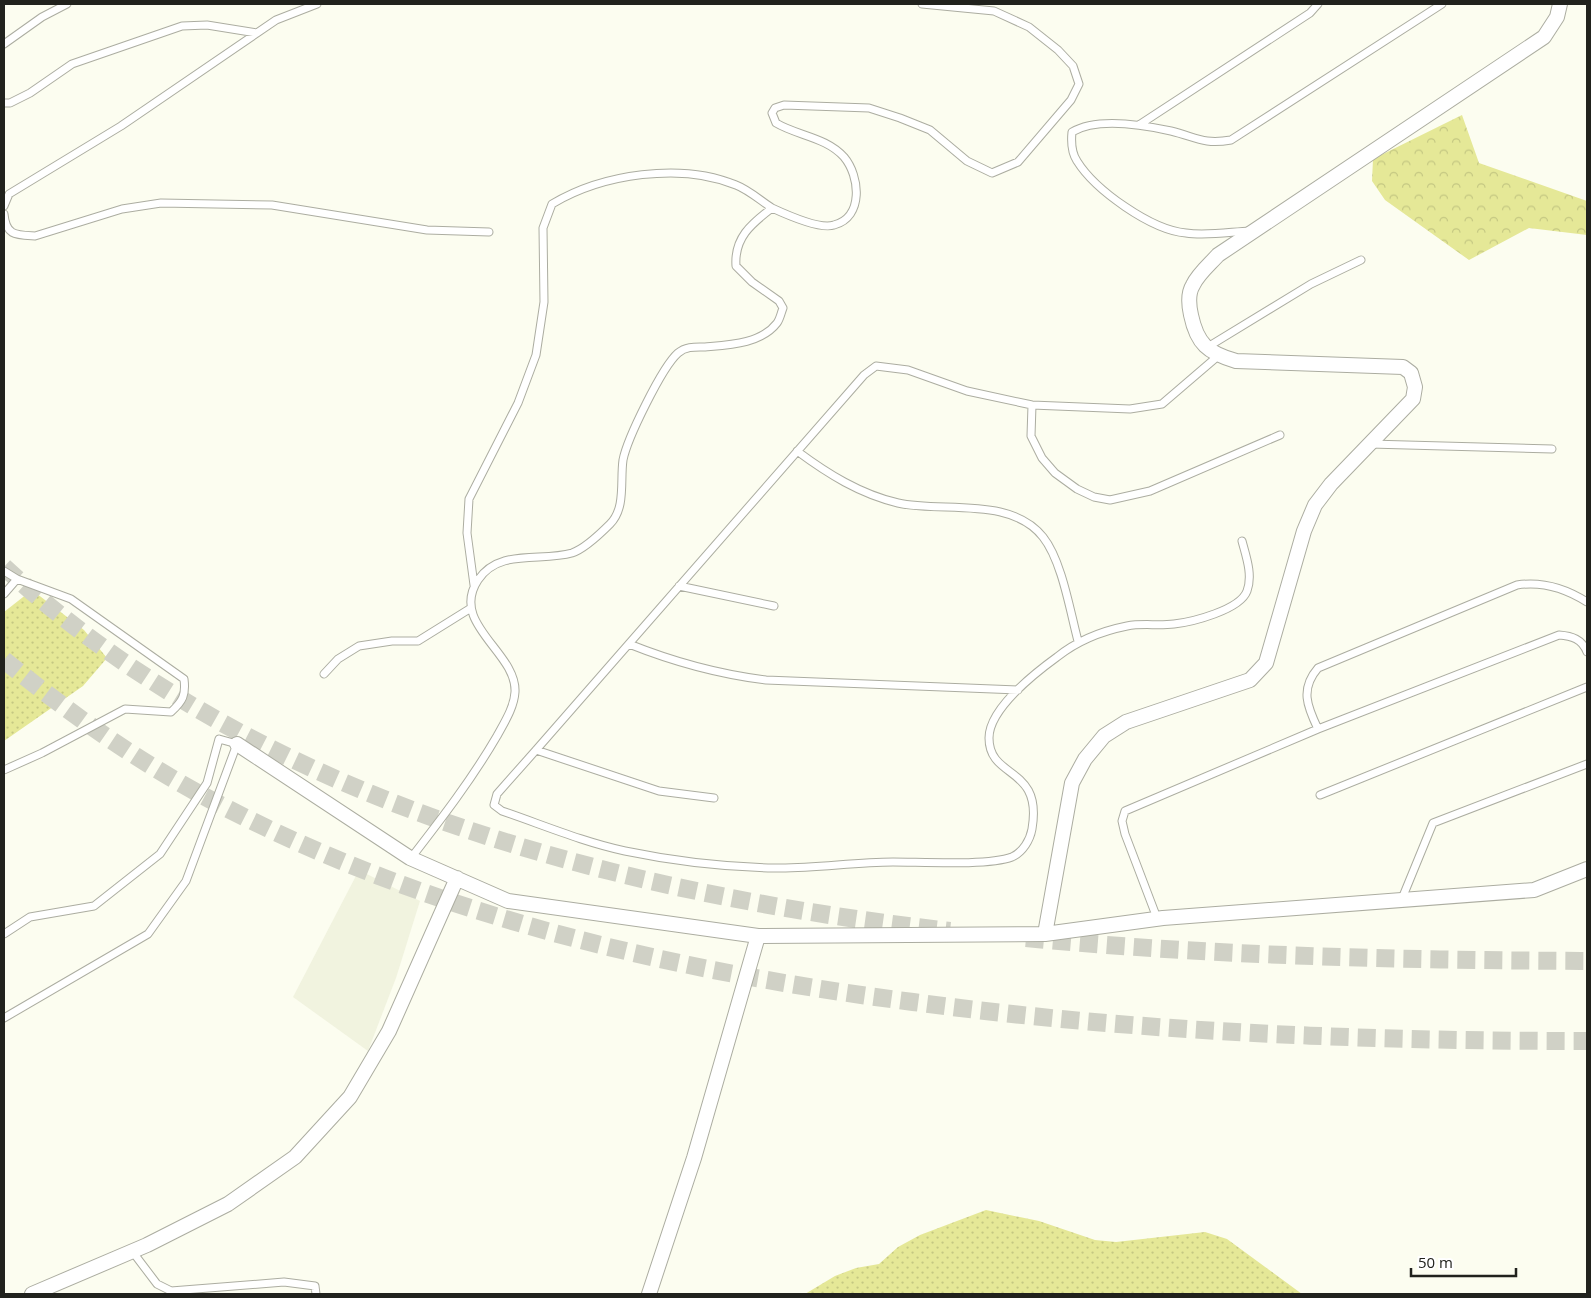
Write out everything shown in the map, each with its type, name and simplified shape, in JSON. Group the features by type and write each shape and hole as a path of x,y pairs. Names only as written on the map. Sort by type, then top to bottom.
{"street":[{"path":"1045,934 1072,783 1085,759 1104,736 1126,722 1250,680 1266,663 1304,530 1315,505 1331,484 1413,399 1415,387 1412,373 1403,367 1236,361 1218,356 1206,348 1195,333 1190,310 1193,285 1218,255 1544,38 1557,17 1560,4"},
{"path":"237,744 411,858 508,901 758,936 1045,934 1156,918 1534,890 1587,869"},
{"path":"32,1294 132,1251 228,1204 295,1157 350,1097 389,1031 457,878"},
{"path":"649,1294 694,1158 758,936"}],"lane":[{"path":"4,44 42,17 67,4"},
{"path":"4,206 9,194 121,126 276,20 317,4"},
{"path":"411,858 475,774 509,715 515,692 509,668 475,622 471,608 475,587 467,533 469,499 518,403 536,355 544,302 543,228 552,204 568,195 651,173 687,173 737,185 772,208 798,220 833,226 847,218 857,201 855,177 844,157 818,138 776,123 772,113 775,108 784,105 869,108 930,130 967,161 992,173 1018,162 1071,100 1079,84 1074,66 1058,50 1029,27 994,11 922,4"},
{"path":"1139,125 1310,13 1318,4"},
{"path":"1256,230 1185,233 1151,223 1108,195 1076,161 1070,144 1072,132 1095,124 1139,125 1173,132 1198,141 1217,143 1231,140 1442,4"},
{"path":"4,103 10,103 30,93 72,64 182,26 207,25 257,33"},
{"path":"4,214 5,225 11,233 35,236 122,209 161,203 272,205 427,230 490,232"},
{"path":"475,587 485,571 499,562 516,557 560,555 575,552 611,523 619,509 623,459 666,368 678,352 687,348 733,346 760,337 777,323 783,308 779,301 752,282 736,266 735,253 736,247 752,223 772,208"},
{"path":"1206,348 1311,284 1361,260"},
{"path":"1218,356 1162,404 1130,409 1032,405 967,391 908,370 876,366 864,375 497,794 494,805 502,811 578,838 624,851 683,861 775,868 860,862 977,861 1009,858 1020,852 1031,837 1034,816 1031,793 1022,779 1002,767 991,753 990,730 997,716 1018,690 1056,657 1078,642 1128,626 1173,624 1205,617 1239,602 1247,592 1249,566 1242,541"},
{"path":"1032,405 1031,436 1042,458 1055,473 1077,489 1094,497 1110,500 1150,491 1280,435"},
{"path":"1370,444 1552,449"},
{"path":"798,450 822,470 845,484 899,503 967,507 1003,513 1029,524 1043,537 1060,570 1078,642"},
{"path":"4,571 17,579 70,600 102,620 184,679 186,693 180,704 170,712 125,709 42,753 4,770"},
{"path":"4,594 17,579"},
{"path":"1318,729 1307,705 1308,680 1318,668 1517,585 1532,583 1548,584 1574,594 1587,602"},
{"path":"679,586 774,606"},
{"path":"324,674 338,660 359,646 392,641 418,641 471,608"},
{"path":"1156,918 1125,834 1122,821 1124,811 1318,729 1559,635 1574,636 1585,646 1587,652"},
{"path":"628,644 673,662 727,675 766,680 1018,690"},
{"path":"1320,795 1587,687"},
{"path":"4,934 30,917 94,906 160,854 207,783 220,740 237,744 186,880 148,934 4,1018"},
{"path":"536,750 659,791 714,798"},
{"path":"1401,901 1433,823 1587,764"},
{"path":"132,1251 157,1284 171,1291 284,1282 315,1286 316,1294"}],"shaded area":[{"path":"359,870 420,901 396,978 368,1051 293,997"}],"green space":[{"path":"1462,115 1479,163 1587,201 1587,235 1529,228 1469,260 1385,200 1372,181 1373,159"},
{"path":"32,590 84,630 107,658 83,686 4,741 4,612"},
{"path":"986,1210 1039,1221 1095,1240 1116,1242 1205,1232 1227,1239 1302,1294 805,1294 835,1276 856,1268 879,1264 898,1247 920,1235"}],"tunnel":[{"path":"4,567 104,648 212,717 327,775 447,822 570,861 696,891 823,914 950,931"},
{"path":"4,660 53,699 130,753 211,800 294,840 378,876 465,906 553,932 642,955 732,974 822,989 913,1002 1081,1021 1165,1028 1334,1037 1587,1041"},
{"path":"1026,938 1166,949 1306,956 1587,961"}]}
